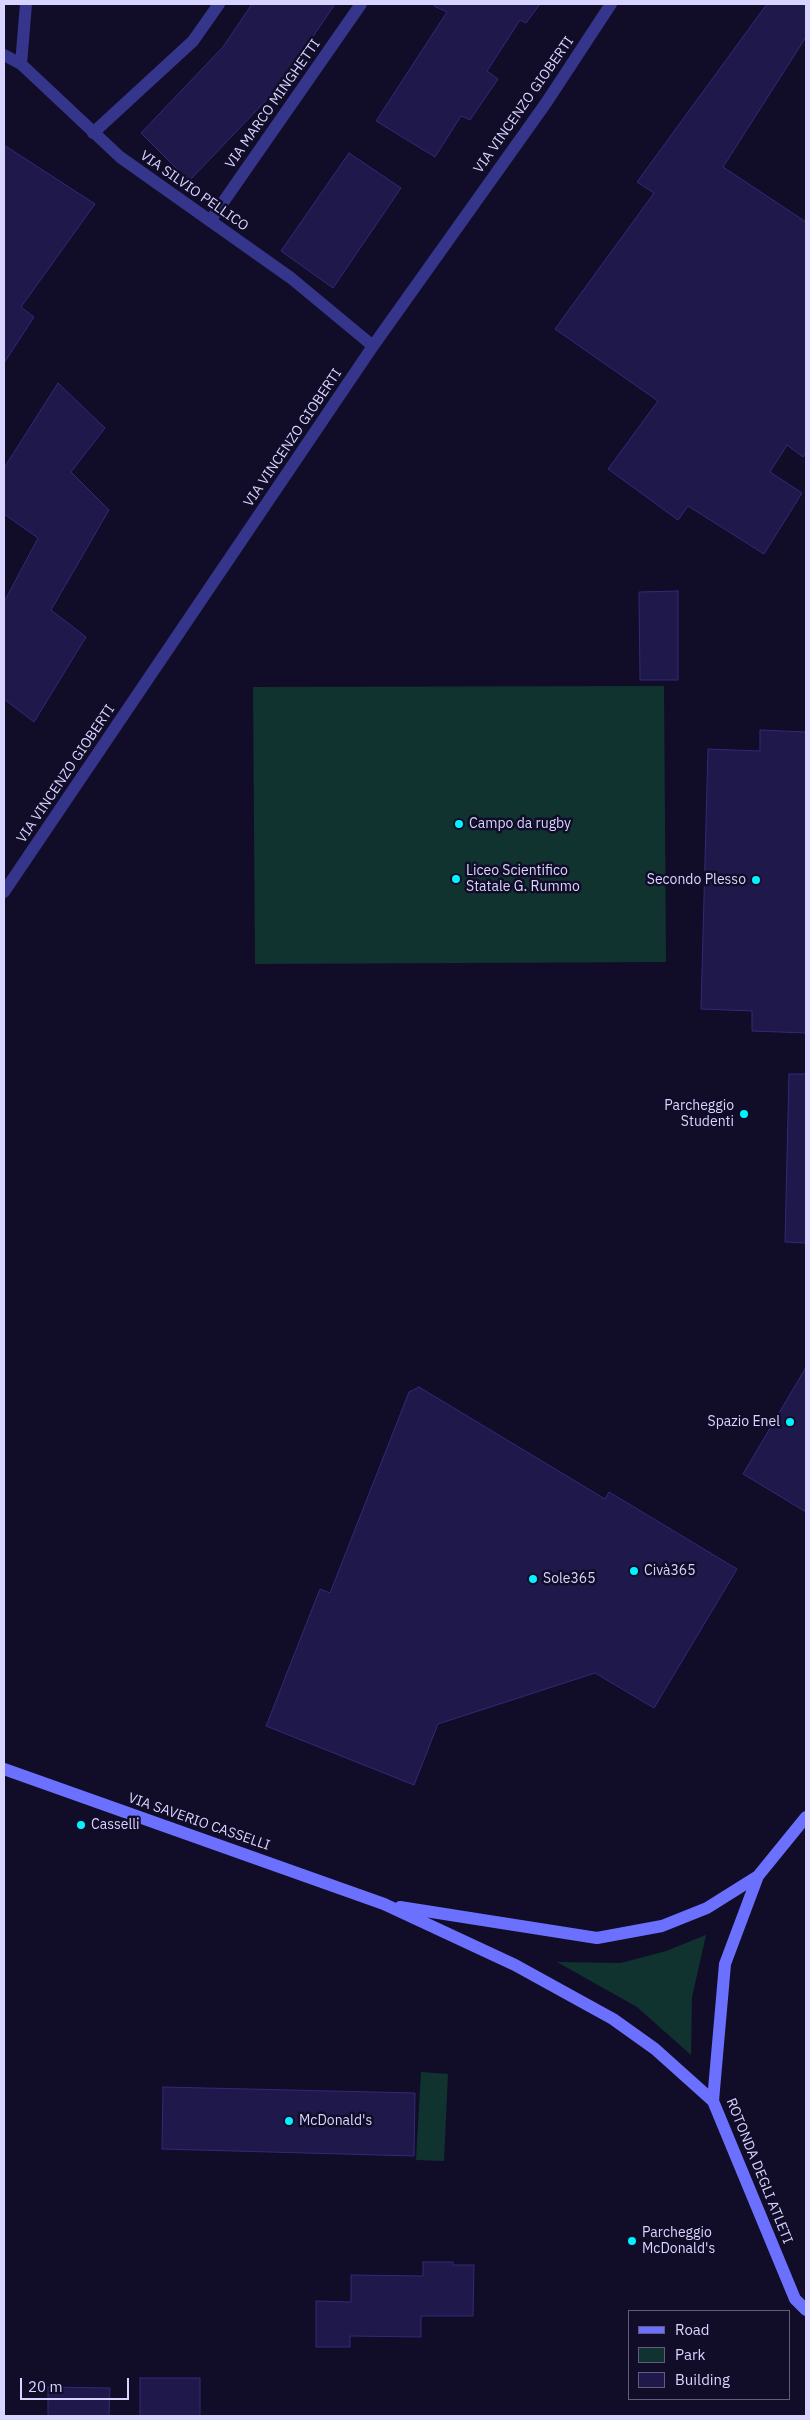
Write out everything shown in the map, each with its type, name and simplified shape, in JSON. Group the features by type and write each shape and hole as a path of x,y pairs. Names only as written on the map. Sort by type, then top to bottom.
{"main road":[{"name":"VIA SAVERIO CASSELLI","path":"4,1770 384,1904 515,1965 613,2019 656,2049 713,2101"},
{"name":"ROTONDA DEGLI ATLETI","path":"806,1817 758,1876 726,1964 713,2101 795,2299 806,2310"},
{"name":"VIA SAVERIO CASSELLI","path":"384,1904 597,1938 671,1922 707,1908 758,1876"}],"street":[{"path":"21,64 26,4"},
{"path":"93,133 193,41 219,4"},
{"name":"VIA MARCO MINGHETTI","path":"210,221 361,4"},
{"name":"VIA VINCENZO GIOBERTI","path":"4,892 373,346 546,103 611,4"},
{"name":"VIA SILVIO PELLICO","path":"4,55 21,64 120,157 292,278 373,346"}],"green space":[{"name":"Campo da rugby","path":"664,686 666,962 255,964 253,687"},
{"path":"706,1935 692,1997 691,2055 637,2007 557,1962 621,1963 666,1951"},
{"path":"421,2072 448,2074 444,2161 416,2160"}],"building":[{"path":"252,4 335,4 278,88 189,181 141,133 223,47"},
{"path":"435,4 540,4 526,23 520,20 487,71 498,79 470,120 461,116 435,157 376,121 447,12 434,6"},
{"path":"767,4 806,4 806,37 723,167 806,222 806,452 803,457 787,445 770,472 802,493 764,554 688,506 678,520 608,469 658,401 555,329 654,193 637,182"},
{"path":"4,145 95,204 21,307 34,317 4,363"},
{"path":"349,153 401,188 333,288 281,251"},
{"path":"58,383 105,428 71,472 109,510 51,610 86,637 34,722 4,699 4,602 38,538 4,514 4,468"},
{"path":"678,591 678,680 640,680 639,592"},
{"name":"Secondo Plesso","path":"760,730 806,732 806,1033 752,1031 752,1011 701,1009 708,749 760,751"},
{"path":"789,1074 806,1074 806,1243 785,1242"},
{"name":"Spazio Enel","path":"806,1370 806,1512 743,1474"},
{"name":"Sole365","path":"419,1387 605,1499 609,1492 737,1569 654,1708 595,1673 438,1724 414,1785 266,1726 320,1589 330,1593 409,1392"},
{"name":"McDonald's","path":"163,2087 415,2093 414,2156 162,2149"},
{"path":"423,2262 453,2262 453,2265 474,2265 473,2316 421,2316 421,2337 350,2336 350,2347 316,2347 316,2301 351,2302 351,2275 423,2276"},
{"path":"140,2378 200,2378 200,2416 140,2416"},
{"path":"48,2387 110,2388 109,2416 48,2416"}],"place":[{"name":"Campo da rugby","path":"459,824"},
{"name":"Liceo Scientifico Statale G. Rummo","path":"456,879"},
{"name":"Secondo Plesso","path":"756,880"},
{"name":"Parcheggio Studenti","path":"744,1114"},
{"name":"Spazio Enel","path":"790,1422"},
{"name":"Civà365","path":"634,1571"},
{"name":"Sole365","path":"533,1579"},
{"name":"Casselli","path":"81,1825"},
{"name":"McDonald's","path":"289,2121"},
{"name":"Parcheggio McDonald's","path":"632,2241"}]}
